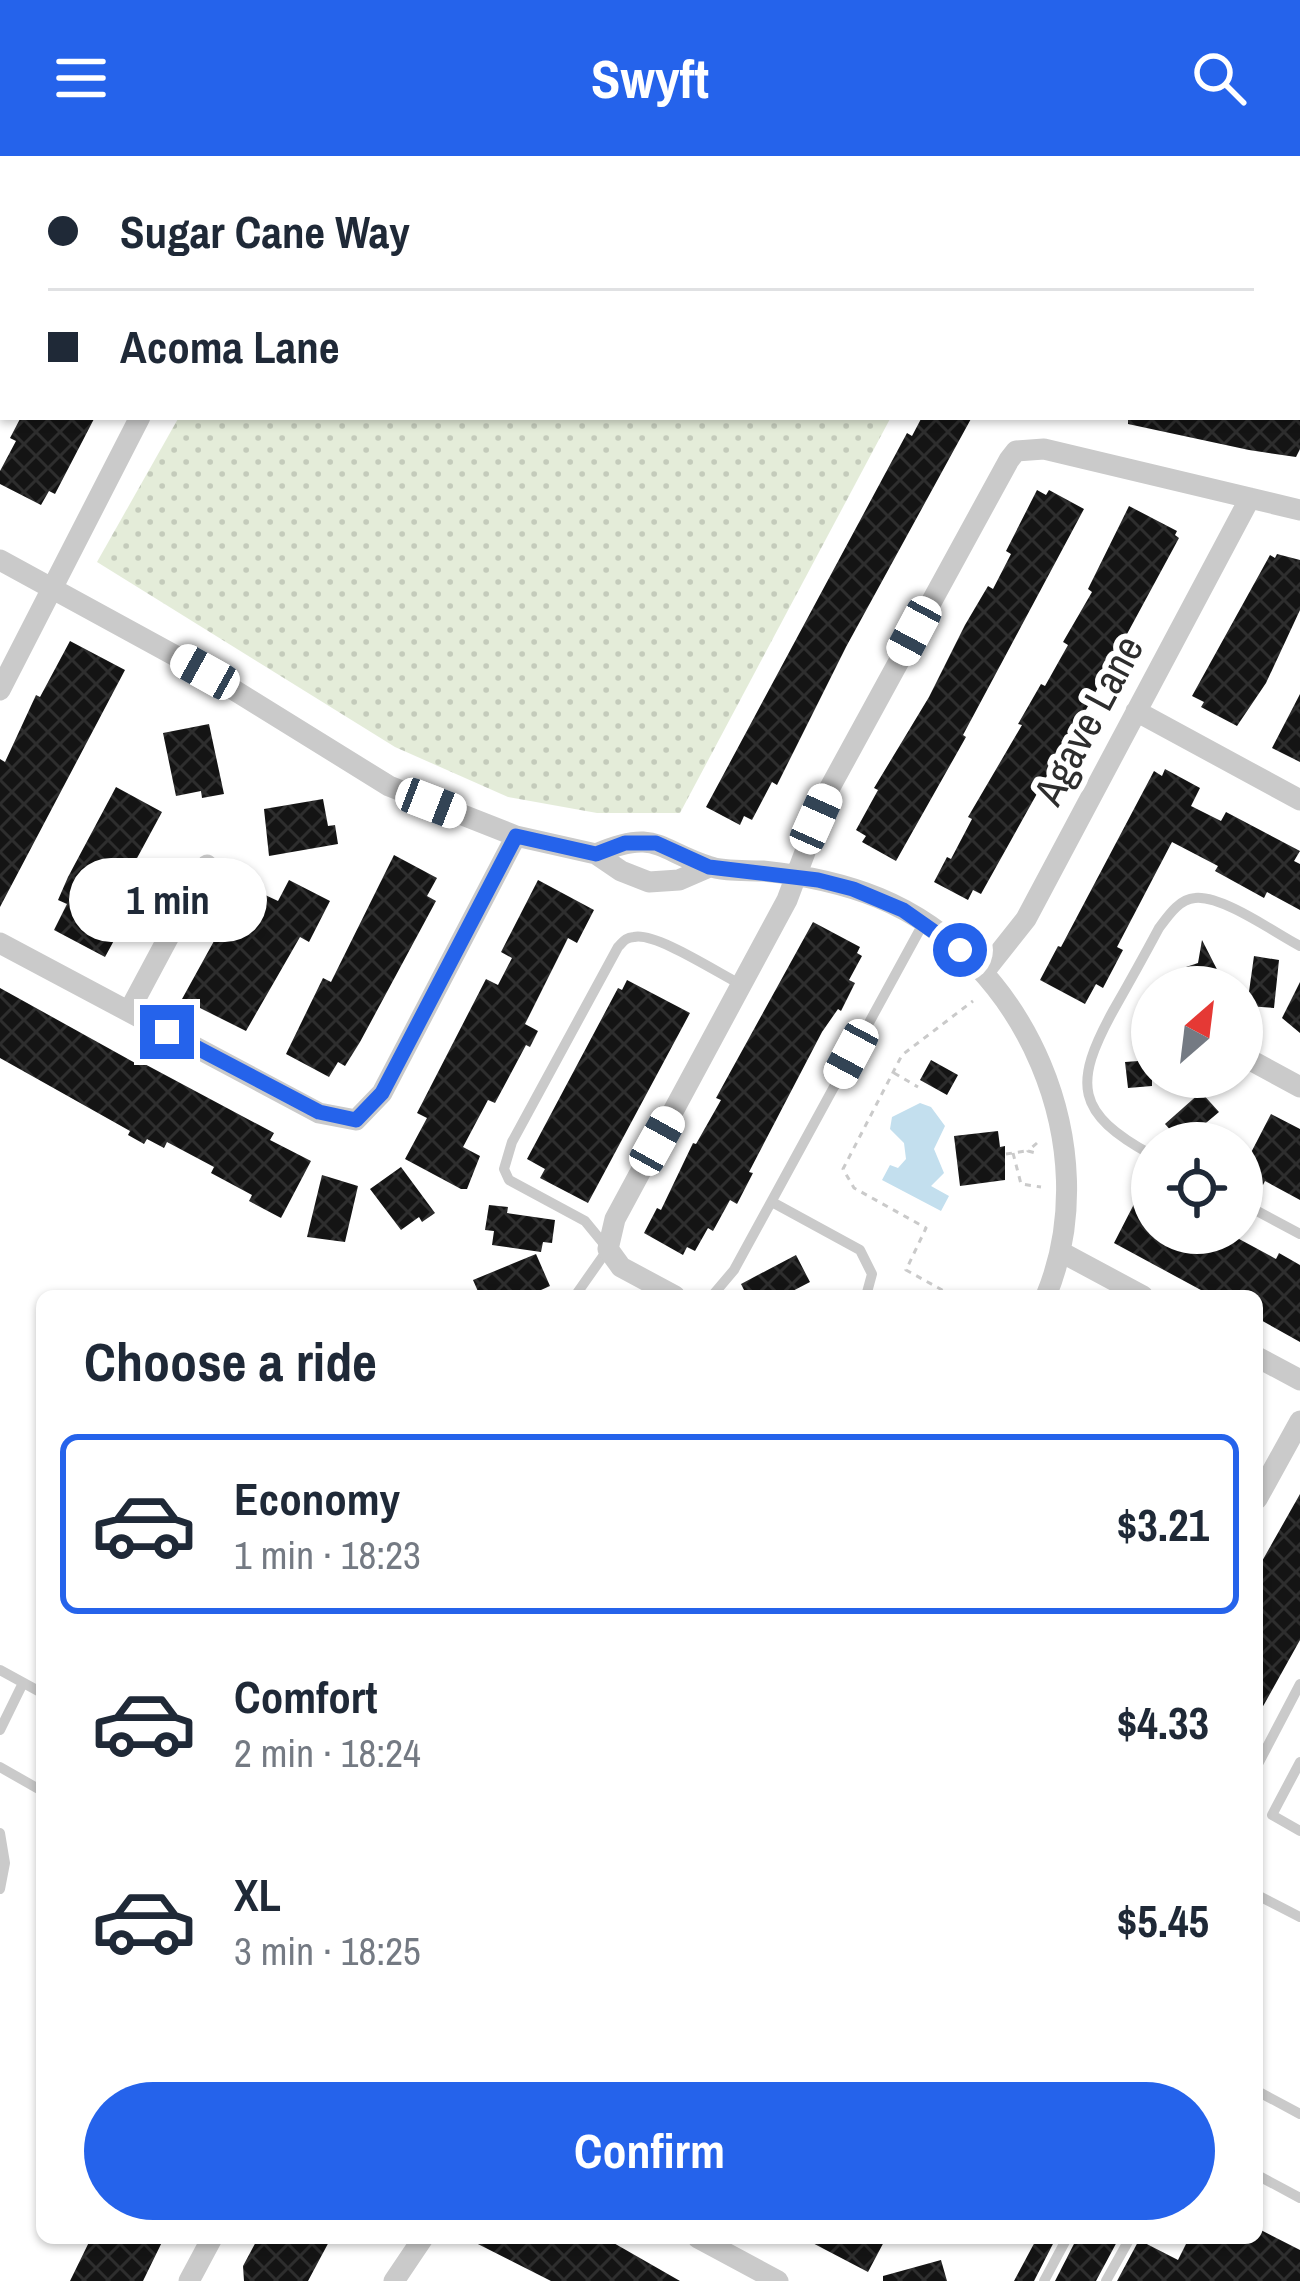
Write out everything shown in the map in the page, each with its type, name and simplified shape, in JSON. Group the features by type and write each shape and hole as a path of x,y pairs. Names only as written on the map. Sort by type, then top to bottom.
{"street":[{"path":"0,690 138,420"},
{"path":"664,1290 621,1267 608,1249 615,1219 799,875 828,791 1001,470 1016,451 1044,449 1300,510"},
{"name":"Agave Lane","path":"984,972 1027,919 1250,499"},
{"path":"0,560 205,672 388,786 516,836 596,854 649,882 679,880 709,867"},
{"path":"1136,711 1300,800"},
{"path":"0,943 319,1112 356,1120 382,1093 516,836"},
{"path":"596,854 625,843 656,843 709,867 799,875 880,898 924,922 984,972 1030,1044 1055,1100 1066,1168 1061,1252 1048,1290"},
{"path":"129,1011 206,865"},
{"path":"1263,1067 1300,1087"},
{"path":"1061,1252 1132,1290"},
{"path":"1263,1360 1300,1380"},
{"path":"1263,1488 1300,1420"},
{"path":"189,2281 209,2244"},
{"path":"394,2281 419,2244"},
{"path":"709,2244 778,2281"}],"lane":[{"path":"1131,1144 1097,1114 1085,1084 1090,1053 1173,909 1192,897 1214,900 1300,946"},
{"path":"717,1290 734,1270 924,922"},
{"path":"578,1290 608,1249 585,1221 509,1180 504,1169 512,1142 627,938 639,935 656,940 742,985"},
{"path":"772,1202 860,1250 872,1274 868,1290"},
{"path":"1263,1214 1300,1234"},
{"path":"0,1670 36,1691"},
{"path":"0,1730 23,1683"},
{"path":"1263,1755 1300,1684"},
{"path":"1300,1762 1272,1815 1300,1831"},
{"path":"0,1767 36,1788"},
{"path":"0,1833 5,1863 0,1889"},
{"path":"1263,1897 1300,1917"},
{"path":"1263,2094 1300,2114"},
{"path":"1263,2178 1300,2198"},
{"path":"1044,2281 1064,2244"},
{"path":"1106,2281 1127,2244"}],"path":[{"path":"941,1290 906,1270 926,1228 851,1186 843,1169 902,1054 973,1001"},
{"path":"892,1072 919,1087"},
{"path":"1028,1151 1037,1143"},
{"path":"1039,1154 1010,1154 1021,1184 1041,1187"},
{"path":"897,1211 900,1204"},
{"path":"928,1290 931,1285"}],"green space":[{"path":"177,420 889,420 680,813 597,813 508,797 395,747 97,562"}],"water":[{"path":"920,1103 931,1107 945,1126 934,1149 944,1173 931,1186 949,1196 941,1211 882,1180 890,1165 898,1168 906,1159 904,1143 890,1129 892,1117"}],"building":[{"path":"19,420 93,420 55,494 49,491 41,505 0,484 0,471 16,441 10,438"},
{"path":"920,420 970,420 846,647 777,785 772,782 752,820 744,816 740,825 706,807 907,433 912,436"},
{"path":"1128,420 1300,420 1300,449 1296,457 1128,424"},
{"path":"1037,490 1046,495 1049,490 1084,509 896,861 862,842 866,836 856,830 878,790 874,788 929,697 965,625 988,586 993,589"},
{"path":"1129,506 1177,531 1179,538 981,894 973,890 968,900 934,882 947,857 951,859 972,819 968,817 1022,725 1018,724 1068,645 1063,642 1092,592 1088,589"},
{"path":"1277,554 1300,560 1300,610 1266,683 1237,726 1201,707 1204,702 1192,696 1270,555 1275,558"},
{"path":"70,641 125,670 0,907 0,759 5,762 36,695 40,697"},
{"path":"1300,694 1300,762 1272,748"},
{"path":"209,724 224,794 202,798 201,791 176,796 163,733"},
{"path":"1165,769 1200,788 1191,806 1221,821 1226,812 1300,851 1294,861 1300,864 1300,910 1267,892 1264,898 1172,842 1117,947 1123,950 1103,988 1096,984 1085,1004 1040,980 1154,771 1162,776"},
{"path":"116,787 162,812 136,860 144,864 132,886 141,891 105,957 54,930 67,904 58,900"},
{"path":"323,799 328,826 335,825 338,844 269,856 264,809"},
{"path":"394,855 437,878 427,896 436,901 360,1042 345,1066 338,1062 329,1077 286,1054 323,978 331,982"},
{"path":"289,880 330,901 309,942 300,937 246,1031 182,999 219,932 229,937 240,915 248,919 261,893 278,901"},
{"path":"538,880 594,910 577,943 568,938 525,1024 538,1031 530,1047 526,1045 495,1103 488,1100 463,1147 480,1156 467,1189 461,1189 405,1159 427,1118 417,1113 486,979 498,985 512,958 501,952"},
{"path":"813,922 860,947 857,953 862,956 849,980 855,983 841,1011 822,1032 737,1204 730,1200 713,1231 708,1228 695,1251 687,1247 683,1255 644,1233 721,1100 716,1098"},
{"path":"1202,940 1215,966 1189,966 1198,963"},
{"path":"1254,956 1279,960 1274,1008 1263,1007 1263,966 1253,966"},
{"path":"627,980 690,1013 588,1203 540,1178 545,1169 527,1159 618,988 622,990"},
{"path":"1300,982 1300,1033 1282,1018"},
{"path":"0,988 274,1133 270,1140 311,1161 281,1218 249,1201 252,1195 211,1173 214,1167 167,1142 164,1148 147,1139 144,1144 128,1135 130,1131 0,1058"},
{"path":"931,1060 958,1075 947,1095 920,1080"},
{"path":"1125,1062 1131,1062 1131,1088 1128,1088"},
{"path":"1194,1098 1206,1098 1219,1112 1207,1122 1167,1122"},
{"path":"1271,1114 1300,1129 1300,1200 1265,1181 1263,1185 1263,1129"},
{"path":"998,1131 1000,1147 1005,1146 1005,1180 960,1186 954,1136"},
{"path":"401,1167 435,1213 401,1230 370,1189"},
{"path":"322,1175 358,1186 345,1242 307,1237"},
{"path":"489,1205 508,1207 507,1213 555,1220 552,1243 543,1242 541,1252 492,1245 494,1231 485,1230"},
{"path":"1131,1210 1131,1252 1114,1243"},
{"path":"1263,1252 1276,1259 1279,1253 1300,1265 1300,1342 1263,1321 1263,1290 1201,1290 1134,1254"},
{"path":"536,1254 550,1286 477,1290 473,1280"},
{"path":"796,1255 810,1282 795,1290 744,1290 741,1284"},
{"path":"1300,1494 1300,1640 1263,1706 1263,1559"},
{"path":"1263,2231 1300,2250 1300,2281 1117,2281 1137,2244 1147,2244 1178,2260 1186,2244 1263,2244"},
{"path":"88,2244 161,2244 143,2281 70,2281"},
{"path":"255,2244 328,2244 308,2281 244,2281 243,2266"},
{"path":"478,2244 615,2244 680,2281 551,2281"},
{"path":"814,2244 883,2244 868,2272"},
{"path":"1034,2244 1053,2244 1034,2281 1014,2281"},
{"path":"1074,2244 1116,2244 1096,2281 1055,2281"},
{"path":"941,2260 947,2281 883,2281 883,2276"}],"route":[{"path":"167,1032 319,1112 356,1120 382,1093 516,836 596,854 625,843 656,843 709,867 799,875 880,898 924,922 960,950"}]}
